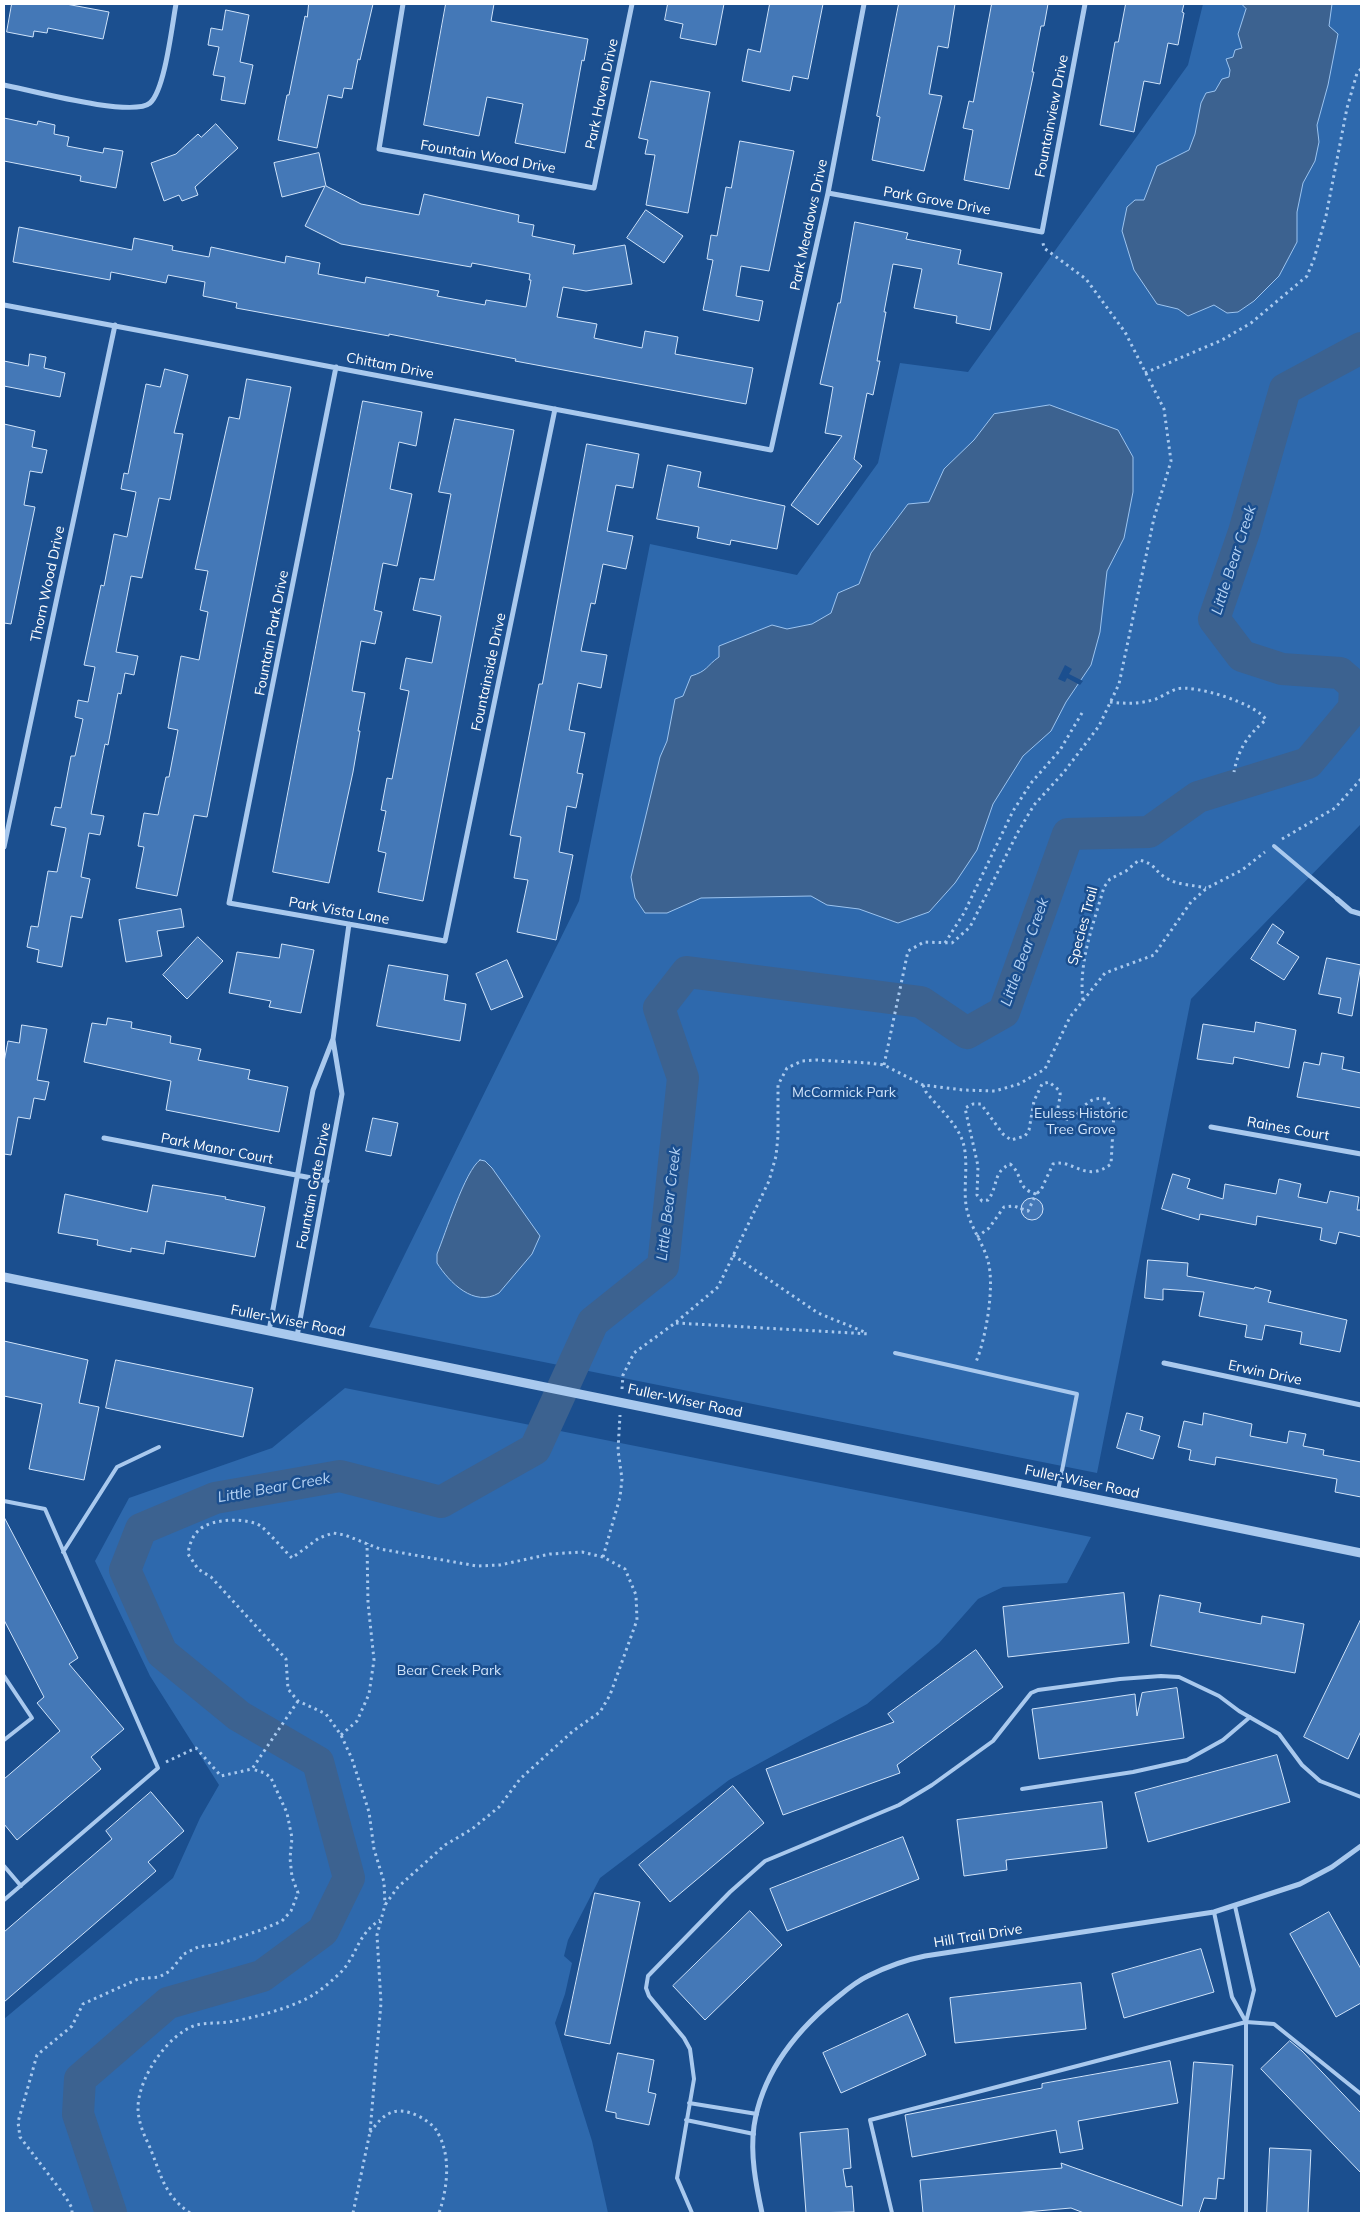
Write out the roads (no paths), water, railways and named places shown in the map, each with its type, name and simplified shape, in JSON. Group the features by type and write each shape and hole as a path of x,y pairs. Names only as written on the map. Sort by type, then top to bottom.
{"street":[{"path":"4,85 120,108 140,108 151,102 161,85 176,4"},
{"name":"Fountain Wood Drive","path":"403,4 378,149 594,188"},
{"name":"Park Haven Drive","path":"594,188 632,4"},
{"name":"Park Meadows Drive","path":"771,450 828,193 864,4"},
{"name":"Fountainview Drive","path":"1042,232 1085,4"},
{"name":"Park Grove Drive","path":"828,193 1042,232"},
{"name":"Chittam Drive","path":"4,304 771,450"},
{"name":"Thorn Wood Drive","path":"4,847 115,325"},
{"name":"Fountain Park Drive","path":"229,903 336,367"},
{"name":"Fountainside Drive","path":"445,941 556,409"},
{"path":"1337,899 1350,911 1361,914"},
{"name":"Park Vista Lane","path":"229,903 445,941"},
{"name":"Fountain Gate Drive","path":"269,1331 313,1090 333,1039 349,924"},
{"name":"Fountain Gate Drive","path":"297,1336 342,1094 333,1039"},
{"name":"Raines Court","path":"1211,1127 1361,1154"},
{"name":"Park Manor Court","path":"104,1138 327,1181"},
{"name":"Fuller-Wiser Road","path":"4,1277 1361,1554"},
{"name":"Erwin Drive","path":"1164,1363 1361,1403"},
{"name":"Hill Trail Drive","path":"762,2213 755,2178 754,2134 756,2114 769,2076 786,2049 822,2010 867,1976 904,1961 925,1956 1214,1912 1300,1884 1332,1867 1361,1846"}],"lane":[{"path":"1274,846 1337,899"},
{"path":"895,1353 1078,1394 1058,1491"},
{"path":"63,1552 117,1467 160,1447"},
{"path":"4,1501 44,1509 158,1768 4,1900"},
{"path":"4,1676 32,1718 4,1740"},
{"path":"692,2213 677,2178 694,2079 690,2049 684,2038 649,1996 646,1988 648,1976 716,1906 765,1860 899,1805 932,1785 993,1741 1031,1693 1038,1690 1120,1678 1161,1676 1179,1678 1219,1696 1278,1734 1310,1774 1320,1781 1361,1797"},
{"path":"1022,1789 1133,1772 1187,1760 1224,1740 1250,1717"},
{"path":"4,1866 21,1886"},
{"path":"1236,1906 1254,1990 1246,2022 1246,2213"},
{"path":"1214,1912 1232,1997 1246,2022"},
{"path":"892,2213 870,2120 1246,2022 1274,2024 1361,2094"},
{"path":"689,2103 756,2114"},
{"path":"686,2120 754,2134"}],"waterway":[{"name":"Little Bear Creek","path":"111,2213 78,2114 80,2079 168,2003 262,1976 323,1931 349,1878 318,1762 239,1716 162,1653 125,1570 141,1529 215,1498 340,1476 441,1502 535,1449 593,1322 663,1266 683,1078 659,1008 687,972 921,1002 967,1033 1004,1012 1068,834 1149,832 1198,797 1308,763 1354,708 1355,686 1340,673 1282,669 1242,656 1214,619 1244,532 1285,389 1361,348"}],"park label":[{"name":"McCormick Park","path":"844,1093"},
{"name":"Euless Historic Tree Grove","path":"1081,1122"},
{"name":"Bear Creek Park","path":"449,1671"}]}
